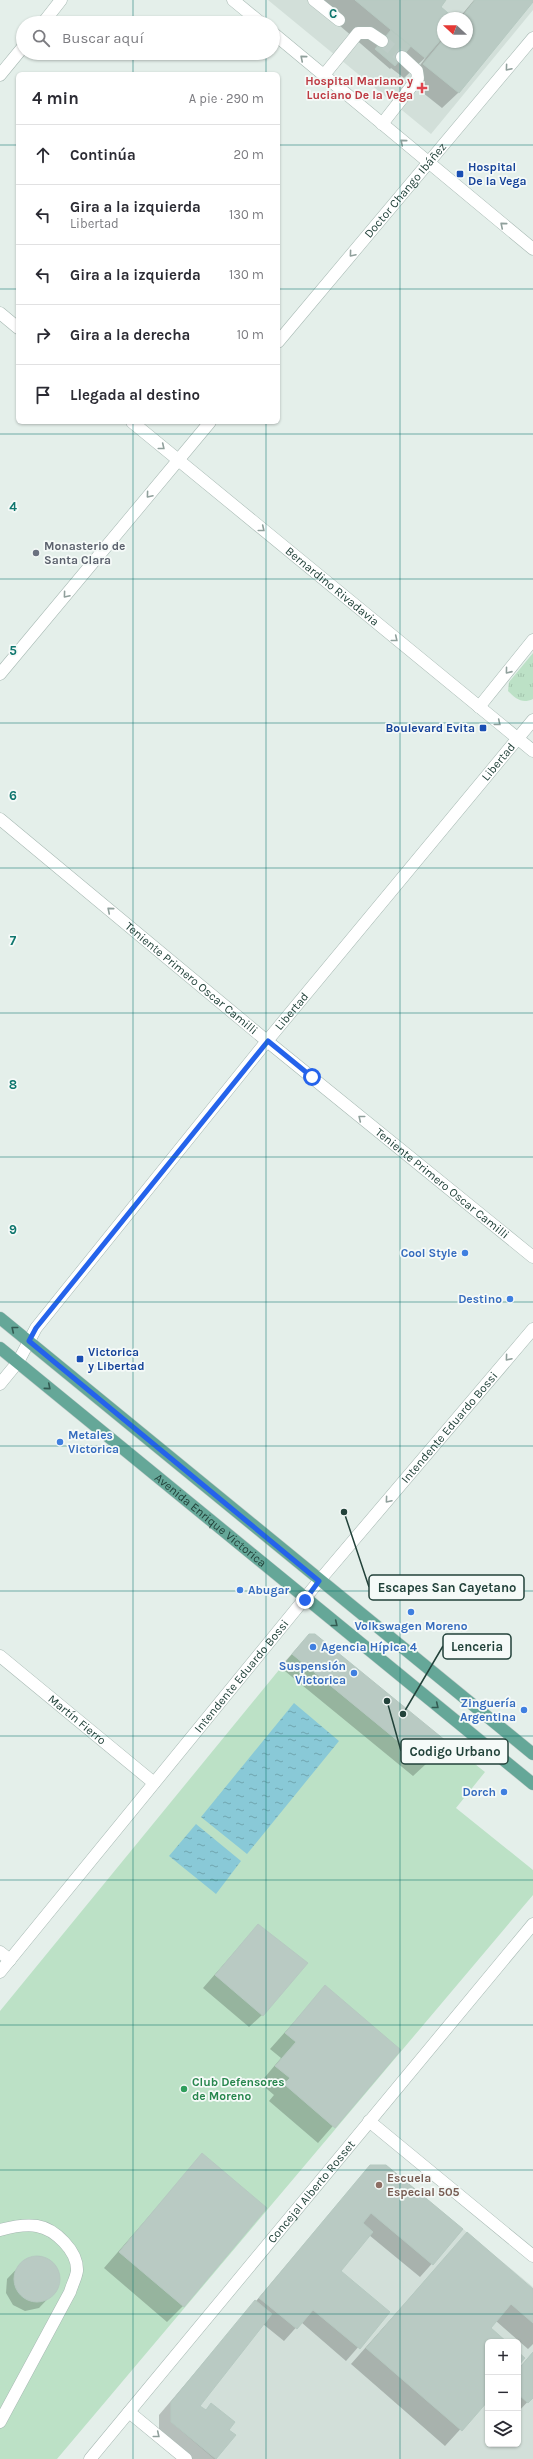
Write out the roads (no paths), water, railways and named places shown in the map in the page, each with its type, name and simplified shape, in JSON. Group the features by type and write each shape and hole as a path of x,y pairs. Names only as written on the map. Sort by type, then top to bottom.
{"main road":[{"name":"Avenida Enrique Victorica","path":"0,1318 319,1581 533,1754"},
{"name":"Avenida Enrique Victorica","path":"0,1348 305,1600 533,1784"}],"street":[{"path":"48,16 61,0"},
{"path":"233,0 252,16"},
{"path":"314,0 339,20"},
{"path":"324,75 358,34 370,32 382,41"},
{"name":"Doctor Chango Ibáñez","path":"280,340 533,38"},
{"path":"280,39 533,250"},
{"path":"0,75 16,56"},
{"path":"382,124 415,84 418,78 417,71 402,57"},
{"path":"0,313 16,326"},
{"name":"Bernardino Rivadavia","path":"134,424 533,751"},
{"path":"0,674 208,424"},
{"path":"479,707 533,640"},
{"path":"517,739 533,720"},
{"name":"Libertad","path":"0,1384 18,1362 36,1328 268,1041 517,739"},
{"name":"Teniente Primero Oscar Camilli","path":"0,819 268,1041 533,1257"},
{"name":"Intendente Eduardo Bossi","path":"0,1972 319,1581 533,1329"},
{"name":"Martín Fierro","path":"0,1656 154,1784"},
{"name":"Concejal Alberto Rosset","path":"90,2459 533,1924"},
{"path":"0,1952 10,1960"},
{"path":"369,2121 533,2256"},
{"path":"0,2230 13,2226 37,2226 57,2235 73,2253 77,2271 70,2292 0,2422"},
{"path":"129,2412 186,2459"}],"water":[{"path":"294,1703 339,1741 247,1854 201,1817"},
{"path":"196,1824 241,1861 216,1894 169,1856"}],"tunnel":[{"path":"382,41 402,57"}],"place":[{"name":"Hospital Mariano y Luciano De la Vega","path":"422,88"},
{"name":"Hospital De la Vega","path":"460,174"},
{"name":"Monasterio de Santa Clara","path":"36,553"},
{"name":"Boulevard Evita","path":"483,728"},
{"name":"Cool Style","path":"465,1253"},
{"name":"Destino","path":"510,1299"},
{"name":"Victorica y Libertad","path":"80,1359"},
{"name":"Metales Victorica","path":"60,1442"},
{"name":"Escapes San Cayetano","path":"344,1512"},
{"name":"Abugar","path":"240,1590"},
{"name":"Volkswagen Moreno","path":"411,1612"},
{"name":"Agencia Hípica 4","path":"313,1647"},
{"name":"Suspensión Victorica","path":"354,1673"},
{"name":"Codigo Urbano","path":"387,1701"},
{"name":"Zinguería Argentina","path":"524,1710"},
{"name":"Lenceria","path":"403,1714"},
{"name":"Dorch","path":"504,1792"},
{"name":"Club Defensores de Moreno","path":"184,2089"},
{"name":"Escuela Especial 505","path":"379,2185"}]}
